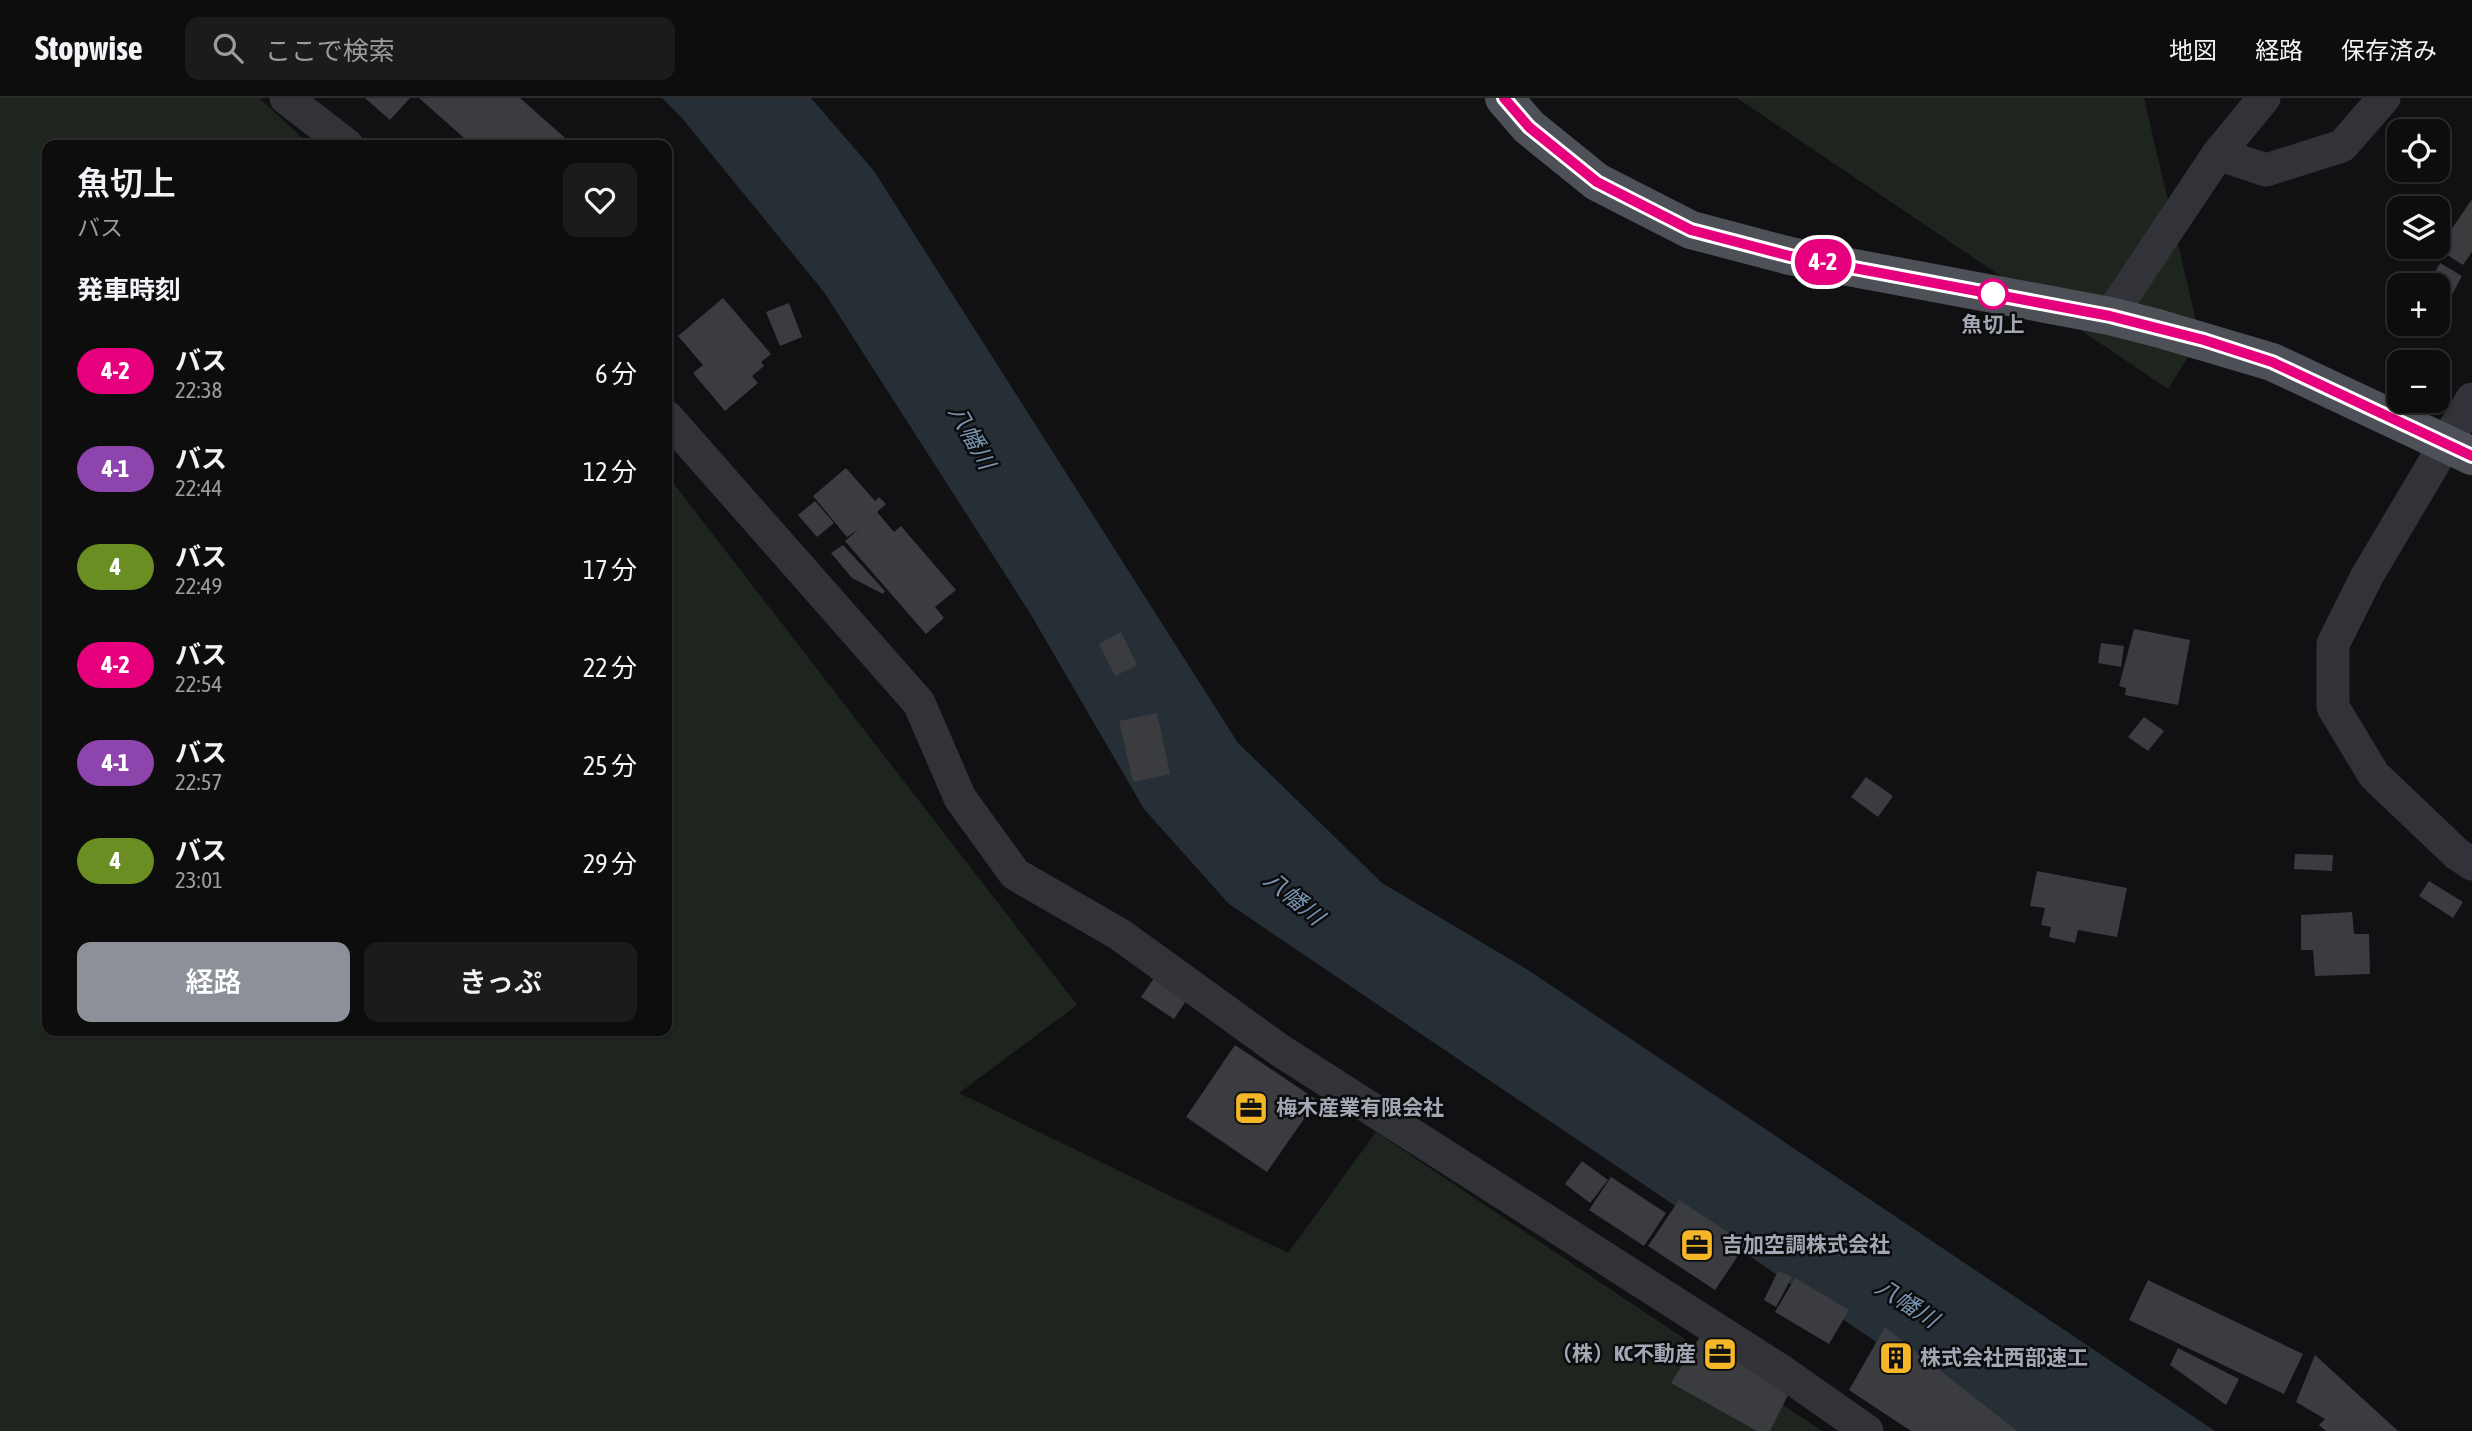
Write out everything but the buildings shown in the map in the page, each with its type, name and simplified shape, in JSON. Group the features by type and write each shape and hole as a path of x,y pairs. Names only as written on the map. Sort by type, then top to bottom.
{"main road":[{"path":"1504,98 1529,127 1597,182 1691,230 1790,256 2110,316 2157,328 2272,362 2472,456"}],"street":[{"path":"286,98 341,140"},
{"path":"2110,316 2218,154 2264,98"},
{"path":"2218,154 2266,170 2342,146 2384,98"},
{"path":"2472,399 2367,576 2333,644 2333,707 2374,775 2456,854 2472,864"},
{"path":"672,423 919,703 960,798 1015,874 1119,934 1281,1051 1783,1372 1867,1431"}],"shaded area":[{"path":"0,98 259,98 305,140 42,140 42,1036 672,1036 672,481 1077,1005 959,1093 1288,1253 1376,1132 1822,1431 0,1431"},
{"path":"1737,98 2144,98 2200,338 2168,389"}],"water":[{"name":"八幡川","path":"662,98 811,98 874,171 1238,743 1382,883 1528,970 2215,1431 2008,1431 1229,904 1144,809 1030,613 824,292 681,117"}],"bus line":[{"name":"4-2","path":"1504,98 1529,127 1597,182 1691,230 1790,256 2110,316 2204,340 2272,362 2472,456"}],"place":[{"name":"魚切上","path":"1993,294"},
{"name":"梅木産業有限会社","path":"1251,1108"},
{"name":"吉加空調株式会社","path":"1697,1245"},
{"name":"（株）KC不動産","path":"1720,1354"},
{"name":"株式会社西部速工","path":"1896,1358"}]}
